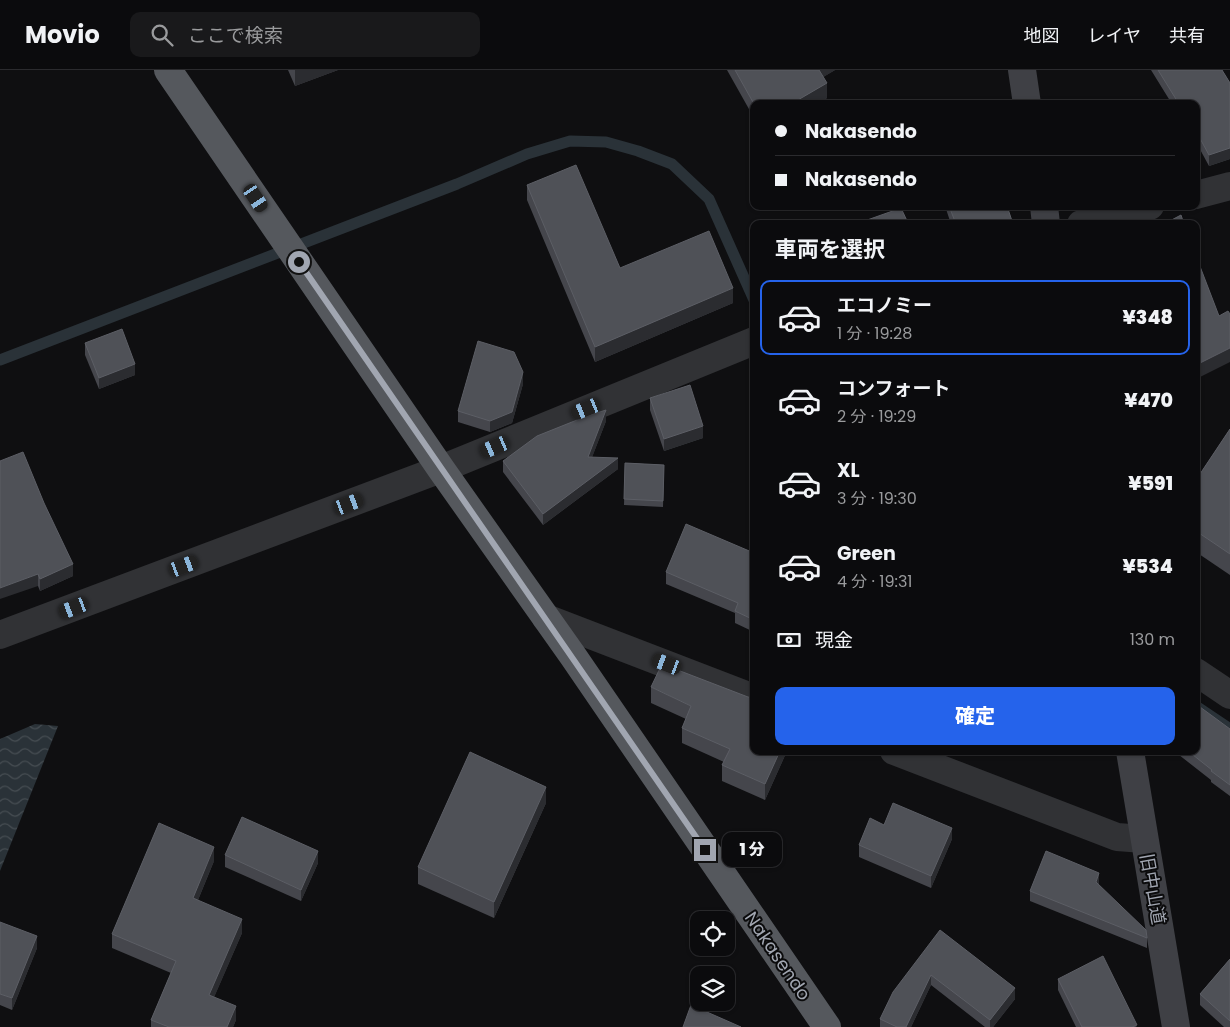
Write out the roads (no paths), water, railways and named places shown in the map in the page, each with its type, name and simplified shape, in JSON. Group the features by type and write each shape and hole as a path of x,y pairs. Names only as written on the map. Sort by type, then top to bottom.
{"highway":[{"name":"Nakasendo","path":"168,70 827,1027"}],"main road":[{"path":"1022,70 1026,100"},
{"name":"旧中山道","path":"1131,755 1176,1027"}],"street":[{"path":"1200,194 1230,186"},
{"path":"1096,220 1135,210"},
{"path":"0,635 441,469 750,342"},
{"path":"546,618 750,696"},
{"path":"1200,675 1230,695"},
{"path":"904,755 1116,837 1144,839"}],"water":[{"path":"35,724 58,726 0,871 0,739"}],"waterway":[{"path":"0,360 457,184 527,154 570,141 606,142 638,151 672,164 709,199 750,291"},
{"path":"1200,709 1230,729"}]}
